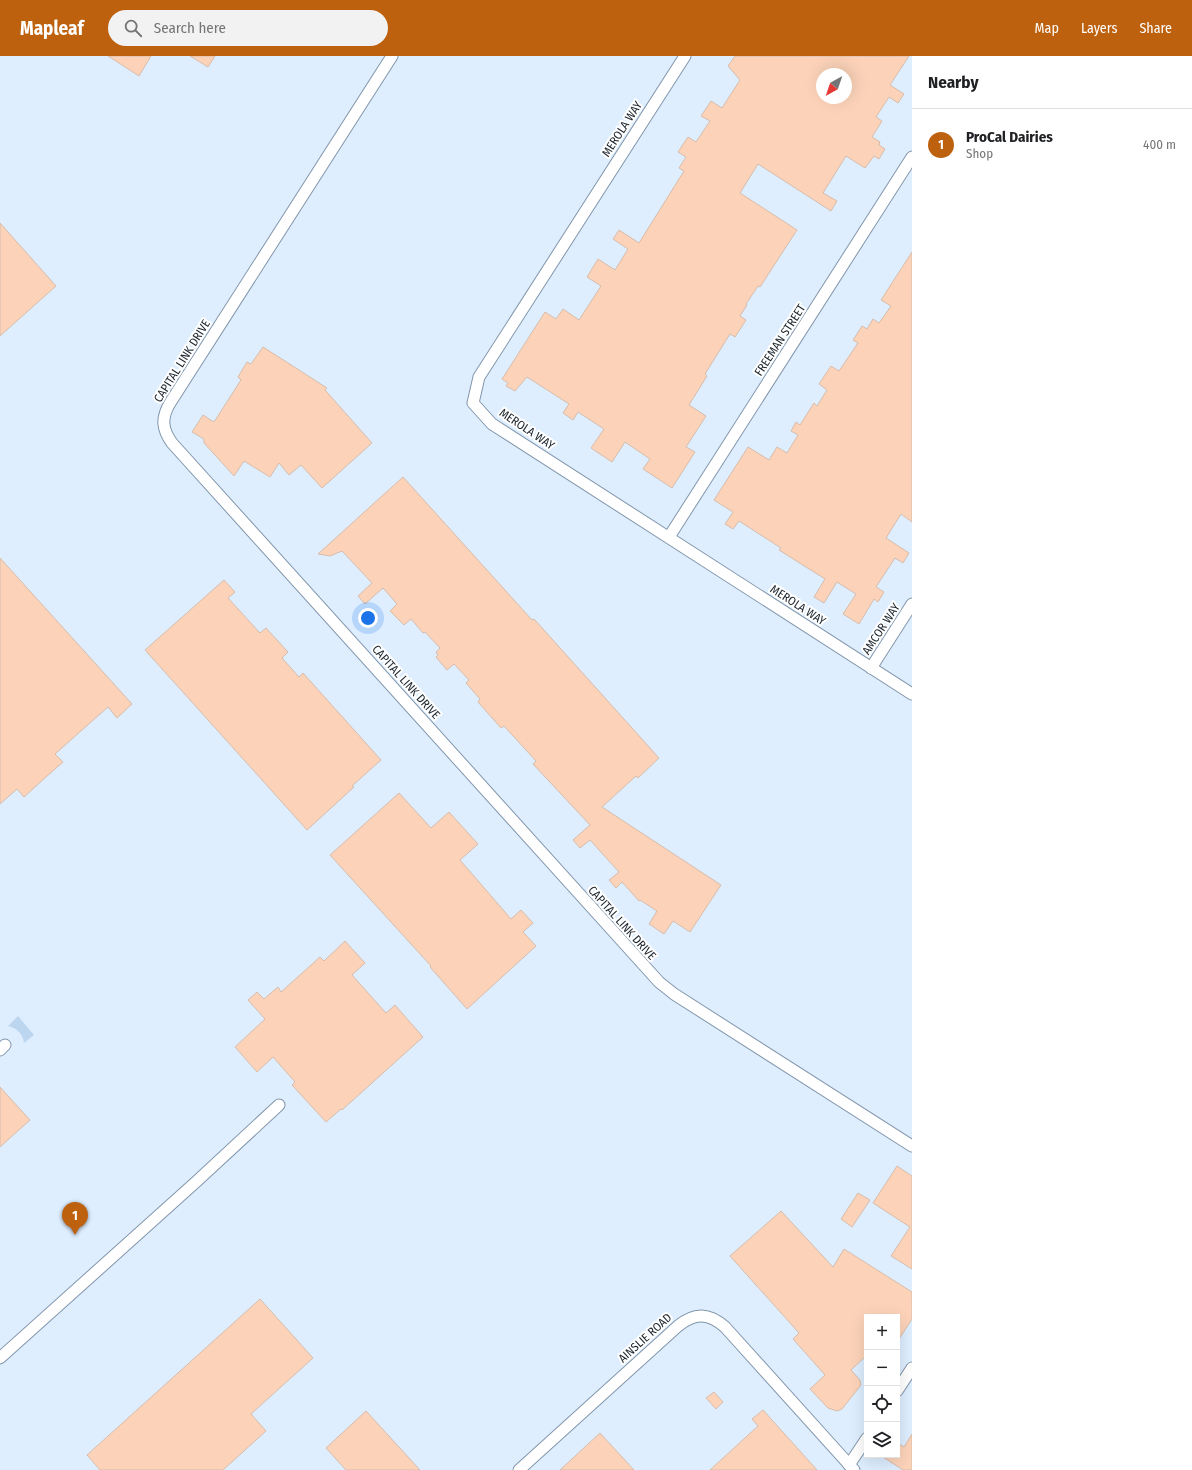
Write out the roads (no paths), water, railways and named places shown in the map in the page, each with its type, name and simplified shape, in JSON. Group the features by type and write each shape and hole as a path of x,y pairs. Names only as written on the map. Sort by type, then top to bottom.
{"street":[{"name":"CAPITAL LINK DRIVE","path":"392,56 170,403 163,418 166,433 172,443 659,982 680,998 912,1146"},
{"name":"MEROLA WAY","path":"685,56 479,377 473,403 492,424 670,537 912,694"},
{"name":"FREEMAN STREET","path":"670,537 912,157"},
{"name":"AMCOR WAY","path":"871,668 912,604"},
{"path":"0,1358 197,1181 279,1105"},
{"name":"AINSLIE ROAD","path":"519,1470 678,1326 686,1320 698,1316 712,1319 726,1327 852,1468"},
{"path":"900,1386 912,1368"},
{"path":"852,1468 864,1444"}],"place":[{"name":"ProCal Dairies","path":"75,1235"}]}
